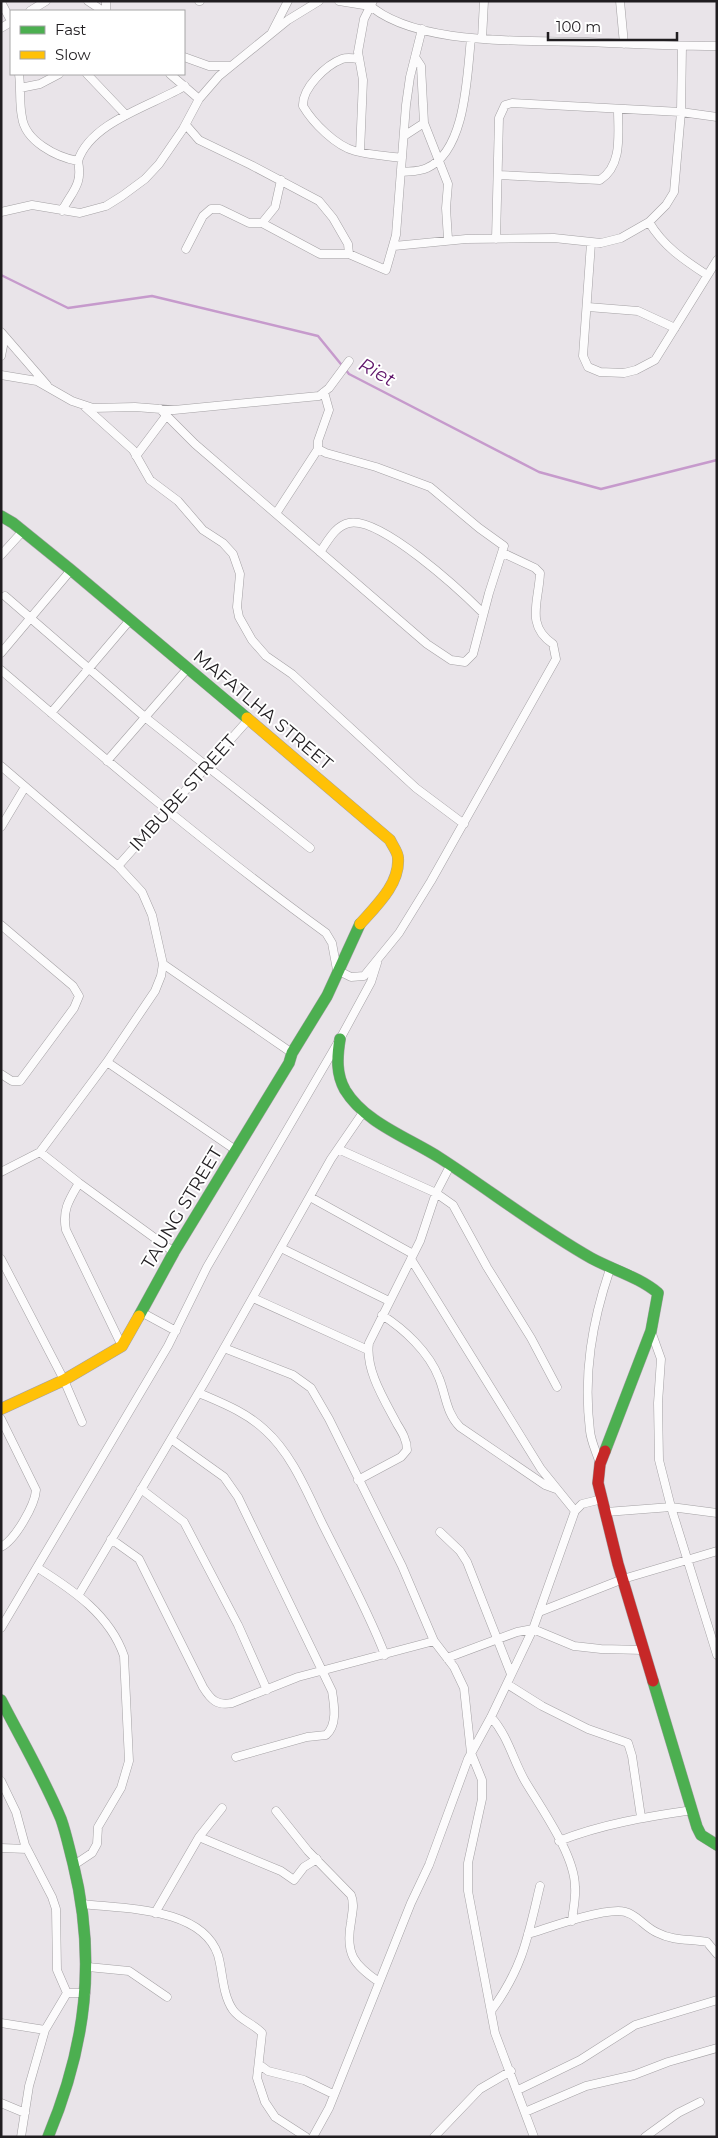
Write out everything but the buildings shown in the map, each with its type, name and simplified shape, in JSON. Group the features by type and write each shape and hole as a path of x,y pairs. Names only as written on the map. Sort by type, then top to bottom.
{"street":[{"path":"32,10 46,1"},
{"path":"88,1 102,10"},
{"path":"270,36 288,1"},
{"path":"1,211 32,205 80,213 94,210 122,196 152,173 186,125 199,99 230,66 288,20 319,1"},
{"path":"339,1 369,3 380,14 422,29 471,38 717,46"},
{"path":"482,39 484,1"},
{"path":"620,1 624,44"},
{"path":"1,2 10,20"},
{"path":"360,152 363,80 358,58 362,28 369,3"},
{"path":"186,249 203,216 212,209 220,209 249,223 262,223 320,254 349,254 386,270 394,246 410,77 422,29"},
{"path":"401,172 423,170 439,160 451,144 458,128 471,38"},
{"path":"394,246 448,239 561,239 591,243 607,242 621,238 649,222 666,205 674,192 681,112 682,46"},
{"path":"185,57 209,66 230,66"},
{"path":"415,57 421,66 424,123 448,184 446,208 448,239"},
{"path":"358,58 340,60 323,72 307,93 303,103 305,110 343,146 360,152 402,158"},
{"path":"19,75 22,118 27,131 52,153 78,161"},
{"path":"20,88 40,84 57,75"},
{"path":"88,75 126,115"},
{"path":"171,75 199,99"},
{"path":"62,211 79,182 78,161 83,150 101,131 126,115 185,86"},
{"path":"496,239 499,118 505,105 681,112 717,116"},
{"path":"498,175 600,180 611,170 615,161 618,109"},
{"path":"404,136 424,123"},
{"path":"186,125 199,140 280,180 323,205 348,244 349,254"},
{"path":"262,223 275,207 280,180"},
{"path":"649,222 658,235 677,255 707,275"},
{"path":"591,243 588,307 583,356 586,365 596,370 624,373 643,367 659,356 717,260"},
{"path":"588,307 638,311 676,328"},
{"path":"1,332 48,386"},
{"path":"1,336 3,346 1,356"},
{"path":"84,406 93,408 136,407 160,409 305,399 319,396 324,392 349,361"},
{"path":"1,375 26,377 48,386 84,406 124,441 136,456 150,480 178,501 203,530 223,543 233,554 240,574 239,617 252,640 266,656 292,674 416,788 464,824"},
{"path":"277,512 318,449 317,444 329,410 324,392"},
{"path":"160,409 195,444 277,512 320,552 427,644 450,660 458,662 469,660 473,654 483,613 505,548 503,544 479,528 430,487 376,467 326,454 318,449"},
{"path":"136,456 166,416"},
{"name":"MAFATLHA STREET","path":"1,516 13,523 71,570 381,831 395,848 397,866 390,889 356,927 337,970"},
{"path":"320,552 341,526 352,522 366,524 408,548 458,588 483,613"},
{"path":"1,555 22,532"},
{"path":"1,670 107,761 243,872 326,933 332,943 337,970 357,978 364,976 378,961 426,888 536,696 557,654 553,644 539,632 537,625 536,600 540,573 535,568 503,554"},
{"path":"1,653 71,570"},
{"path":"5,596 146,718 310,848"},
{"path":"51,713 88,667 130,620"},
{"path":"107,761 187,669"},
{"name":"IMBUBE STREET","path":"118,866 248,720"},
{"path":"1,766 118,866 142,892 148,905 161,948 163,964 162,976 155,991 107,1062 40,1152 1,1172"},
{"path":"1,827 24,787"},
{"path":"1,925 73,986 79,996 74,1008 20,1081 12,1081 1,1074"},
{"path":"1,1628 176,1331 207,1267 340,1039 371,982 378,961"},
{"path":"163,964 292,1053"},
{"name":"TAUNG STREET","path":"122,1346 174,1252 289,1063 292,1053 327,996 337,970"},
{"path":"340,1039 336,1066 338,1075 350,1095 364,1111 450,1166 486,1193 564,1244 610,1268 651,1286 658,1293 651,1331 600,1464 598,1476 622,1579 692,1810 701,1835 717,1844"},
{"path":"107,1062 237,1151"},
{"path":"78,1596 198,1393 338,1149 364,1111"},
{"path":"338,1149 436,1193 454,1206 487,1267 531,1338 557,1387"},
{"path":"40,1152 79,1183 174,1252"},
{"path":"358,1480 401,1457 407,1450 404,1436 374,1375 368,1350 372,1333 412,1257 425,1229 436,1193 450,1166"},
{"path":"1,1408 64,1380 122,1346 66,1230 64,1220 65,1207 79,1183"},
{"path":"310,1197 412,1257 541,1469 574,1511"},
{"path":"281,1248 389,1301"},
{"path":"1,1259 64,1380 82,1422"},
{"path":"600,1464 590,1432 589,1357 596,1312 610,1268"},
{"path":"253,1298 368,1350"},
{"path":"141,1312 176,1331"},
{"path":"382,1315 416,1344 430,1361 439,1378 452,1419 460,1427 545,1485 558,1490"},
{"path":"651,1331 661,1359 658,1403 659,1460 671,1507 717,1655"},
{"path":"224,1348 293,1375 310,1388 329,1419 402,1566 434,1641 448,1658 464,1688 471,1754 482,1780 482,1798 468,1863 468,1891 495,2033 511,2071 534,2137"},
{"path":"198,1393 248,1415 278,1445 302,1483 373,1625 385,1655"},
{"path":"1,1419 36,1490 30,1509 9,1542 1,1547"},
{"path":"171,1439 224,1476 238,1497 322,1670 329,1680 333,1698 334,1721 329,1732 236,1756"},
{"path":"142,1489 184,1522 238,1624 266,1690"},
{"path":"313,2137 329,2108 379,1982 429,1865 471,1754 492,1717 532,1629 574,1511 582,1504 602,1499"},
{"path":"606,1512 671,1507 717,1513"},
{"path":"440,1532 460,1551 467,1562 496,1640 511,1674"},
{"path":"111,1539 139,1559 204,1687 214,1702 222,1705 322,1670 434,1641"},
{"path":"539,1612 622,1579 717,1550"},
{"path":"38,1568 78,1596 107,1625 118,1640 124,1656 130,1761 121,1788 98,1827 97,1844 92,1853 74,1865"},
{"path":"448,1658 532,1629 574,1646 601,1650 644,1650"},
{"path":"507,1684 542,1706 588,1729 628,1743 632,1756 641,1817"},
{"path":"1,1700 60,1816 74,1865 82,1904 88,1967 80,2044 62,2107 48,2137"},
{"path":"492,1717 509,1743 524,1780 543,1808 572,1870 576,1887 572,1922"},
{"path":"1,1781 16,1812 27,1849 54,1903 57,1970 67,1993"},
{"path":"154,1913 199,1837 222,1808"},
{"path":"559,1841 598,1827 641,1817 692,1810"},
{"path":"276,1811 351,1895 353,1904 350,1932 351,1951 360,1968 379,1982"},
{"path":"199,1837 282,1871 294,1880 304,1867 317,1859"},
{"path":"1,1848 27,1849"},
{"path":"491,2011 505,1992 523,1956 540,1886"},
{"path":"82,1904 154,1913 181,1919 195,1926 208,1936 218,1954 223,1983 231,2008 262,2033 260,2065 257,2078 270,2111 306,2137"},
{"path":"528,1934 618,1911 629,1914 658,1934 672,1938 707,1942 717,1954"},
{"path":"88,1967 128,1971 167,1997"},
{"path":"67,1993 86,1993"},
{"path":"21,2137 29,2086 45,2030 67,1993"},
{"path":"518,2090 580,2060 635,2025 717,2000"},
{"path":"1,2022 45,2030"},
{"path":"525,2112 586,2086 634,2076 668,2062 717,2048"},
{"path":"260,2065 268,2070 304,2080 333,2094"},
{"path":"434,2137 480,2089 511,2071"},
{"path":"645,2137 678,2113 700,2102"},
{"path":"1,2103 25,2113"}],"waterway":[{"name":"Riet","path":"1,275 68,308 152,296 318,336 349,374 539,472 601,489 717,460"}],"traffic: fast":[{"path":"1,516 13,523 71,570 247,718"},
{"path":"139,1316 174,1252 289,1063 292,1053 327,996 360,924"},
{"path":"340,1039 338,1059 340,1078 345,1090 364,1112 388,1129 440,1158 571,1246 591,1258 643,1282 658,1293 651,1331 605,1451"},
{"path":"653,1681 697,1827 701,1835 717,1845"},
{"path":"1,1700 40,1774 61,1819 73,1863 85,1934 86,1968 79,2036 61,2103 48,2137"}],"traffic: slow":[{"path":"247,718 390,840 395,849 398,858 398,868 391,886 380,902 360,924"},
{"path":"1,1409 64,1380 122,1346 139,1316"}],"traffic: jam":[{"path":"605,1451 600,1464 598,1483 618,1564 653,1681"}]}
